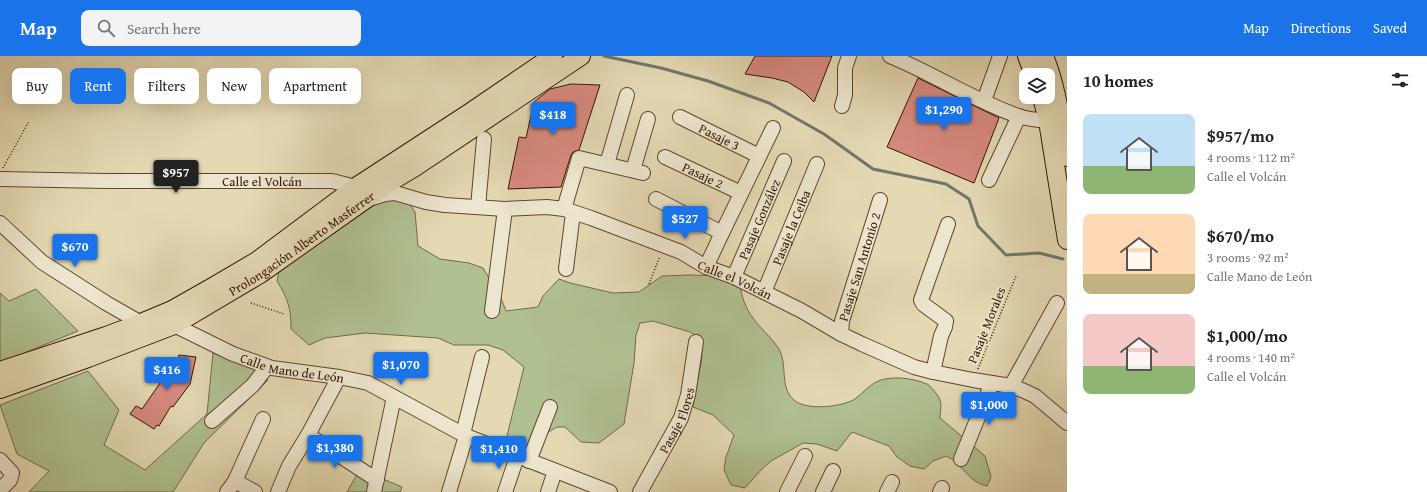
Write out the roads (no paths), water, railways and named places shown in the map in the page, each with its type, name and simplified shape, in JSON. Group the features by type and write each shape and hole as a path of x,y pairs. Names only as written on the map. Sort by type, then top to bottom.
{"main road":[{"name":"Prolongación Alberto Masferrer","path":"0,389 88,358 174,325 260,274 359,194 471,112 553,56"},
{"name":"Prolongación Alberto Masferrer","path":"0,371 106,336 172,310 257,261 359,194 390,182 415,168 581,56"},
{"path":"1027,56 1031,68"},
{"path":"1044,56 1048,67 1067,157"},
{"path":"1046,104 1059,124 1067,240"}],"street":[{"path":"842,106 845,95 845,68 849,56"},
{"path":"890,56 919,61 940,80 1019,116 1059,124"},
{"path":"984,101 1000,56"},
{"path":"607,164 627,95"},
{"path":"989,180 1019,116"},
{"name":"Pasaje 3","path":"680,117 759,156"},
{"path":"566,269 568,211 579,158 638,172 648,119"},
{"path":"706,267 773,128"},
{"path":"478,207 484,139"},
{"name":"Pasaje 2","path":"665,156 741,193"},
{"name":"Pasaje González","path":"734,277 784,161"},
{"name":"Pasaje la Ceiba","path":"764,292 817,164"},
{"name":"Calle el Volcán","path":"0,179 106,181 332,181 359,194 395,193 426,202 445,205 505,209 547,207 568,211 681,252 706,267 734,277 802,311 841,334 908,364 933,372 1011,386 1035,396 1067,423"},
{"path":"656,199 722,233"},
{"name":"Pasaje San Antonio 2","path":"841,334 842,320 880,200"},
{"path":"492,311 505,209"},
{"path":"0,223 42,262 106,303 141,323"},
{"path":"933,372 946,321 923,304 921,300 948,224"},
{"path":"1011,386 1057,303"},
{"name":"Calle Mano de León","path":"174,325 233,354 272,368 339,377 368,383 464,435 606,491"},
{"name":"Pasaje Flores","path":"640,492 681,418 688,395 696,342"},
{"path":"449,492 482,357"},
{"path":"212,421 253,385 268,366"},
{"path":"278,492 287,470 308,435 339,377"},
{"path":"961,459 992,383"},
{"path":"308,435 375,486 394,397"},
{"path":"505,492 550,406"},
{"path":"255,492 231,486 264,419"},
{"path":"787,492 805,456"},
{"path":"0,460 12,473 10,480 0,490"},
{"path":"548,492 555,471"},
{"path":"823,492 834,471"}],"waterway":[{"path":"604,56 661,68 708,81 769,103 824,134 873,169 946,184 969,199 978,226 1006,255 1039,253 1063,259"}]}
